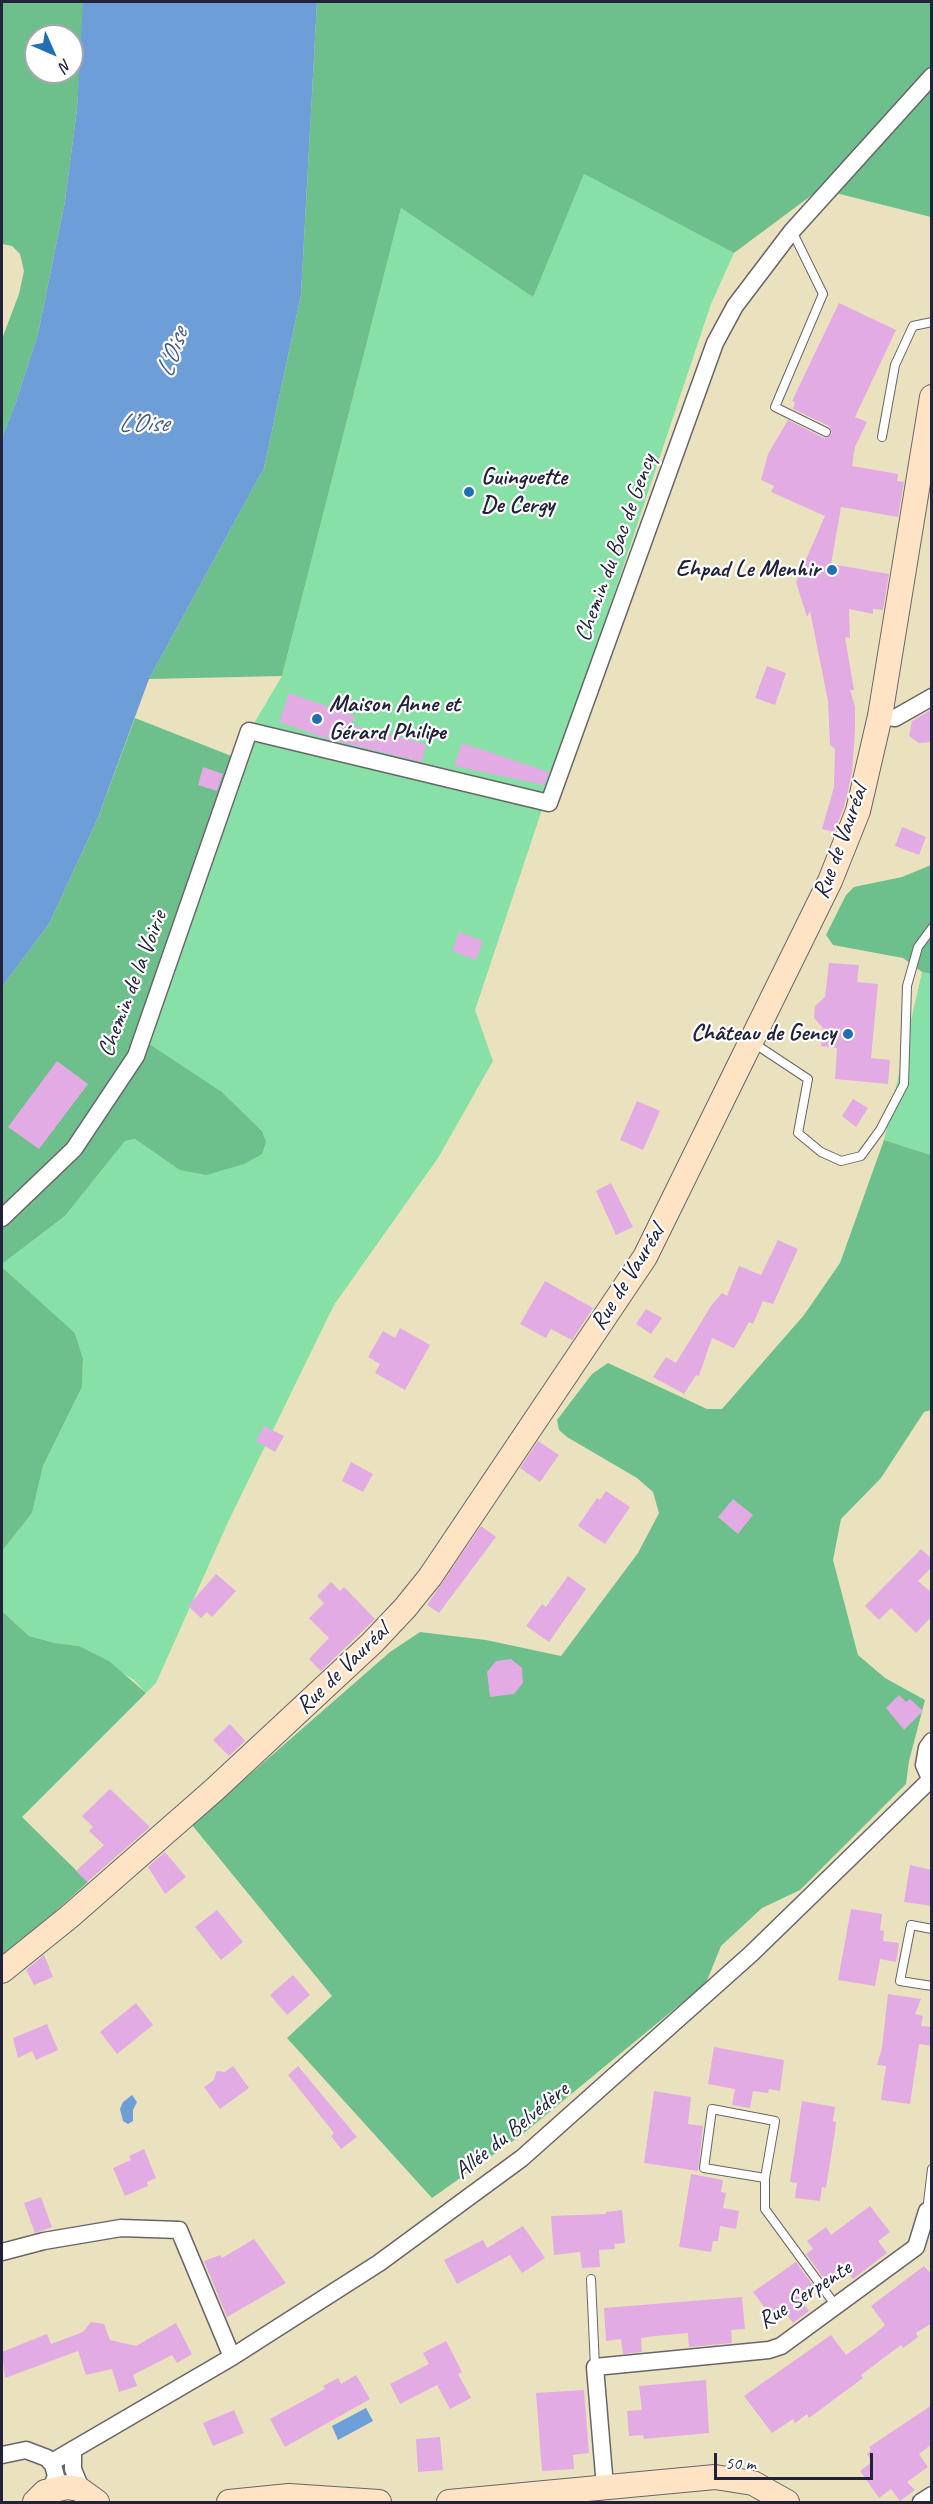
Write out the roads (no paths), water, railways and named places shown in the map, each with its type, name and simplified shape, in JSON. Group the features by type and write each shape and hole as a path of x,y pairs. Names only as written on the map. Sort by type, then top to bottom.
{"street":[{"name":"Chemin du Bac de Gency","path":"249,731 549,803 715,343 735,306 792,231 932,76"},
{"name":"Rue de Vauréal","path":"2,1971 69,1917 214,1790 372,1643 430,1577 645,1257 834,871 858,811 880,716 932,397"},
{"path":"880,716 895,718 932,697"},
{"name":"Chemin de la Voirie","path":"2,1218 74,1149 136,1056 249,731"},
{"path":"930,1782 924,1757 932,1741"},
{"name":"Allée du Belvédère","path":"52,2463 232,2357 379,2263 522,2158 751,1954 930,1782"},
{"name":"Rue Serpente","path":"595,2367 770,2350 781,2346 916,2247 929,2211"},
{"path":"2,2252 44,2241 120,2228 180,2230 232,2357"},
{"path":"595,2367 605,2487"},
{"path":"2,2455 26,2450 38,2453 52,2463 56,2476 42,2497"},
{"path":"73,2450 73,2469 89,2497"},
{"path":"449,2502 715,2477 753,2483 787,2502"},
{"path":"42,2497 66,2487 89,2497"},
{"path":"921,2502 932,2495"},
{"path":"229,2502 289,2496 379,2502"}],"lane":[{"path":"792,231 823,294 775,407 826,432"},
{"path":"882,437 894,365 914,326 932,322"},
{"path":"751,1041 808,1079 798,1133 821,1152 841,1161 861,1156 880,1130 904,1084 906,986 918,947 932,928"},
{"path":"932,1929 910,1925 900,1981 932,1986"},
{"path":"765,2178 704,2168 712,2109 774,2121 765,2178 765,2209 837,2306"},
{"path":"929,2211 932,2169"},
{"path":"591,2279 595,2367"}],"water":[{"name":"L’Oise","path":"83,2 317,2 301,295 264,468 149,679 97,820 49,924 2,987 2,438 38,334 65,201 78,84 84,84 84,24 82,24"},
{"path":"132,2095 137,2102 133,2110 133,2121 128,2124 123,2121 120,2109 123,2102"},
{"path":"366,2408 373,2421 338,2440 332,2426"}],"place":[{"name":"Guinguette De Cergy","path":"469,492"},
{"name":"Ehpad Le Menhir","path":"832,570"},
{"name":"Maison Anne et Gérard Philipe","path":"317,719"},
{"name":"Château de Gency","path":"848,1034"}],"water label":[{"name":"L'Oise","path":"173,353"}]}
